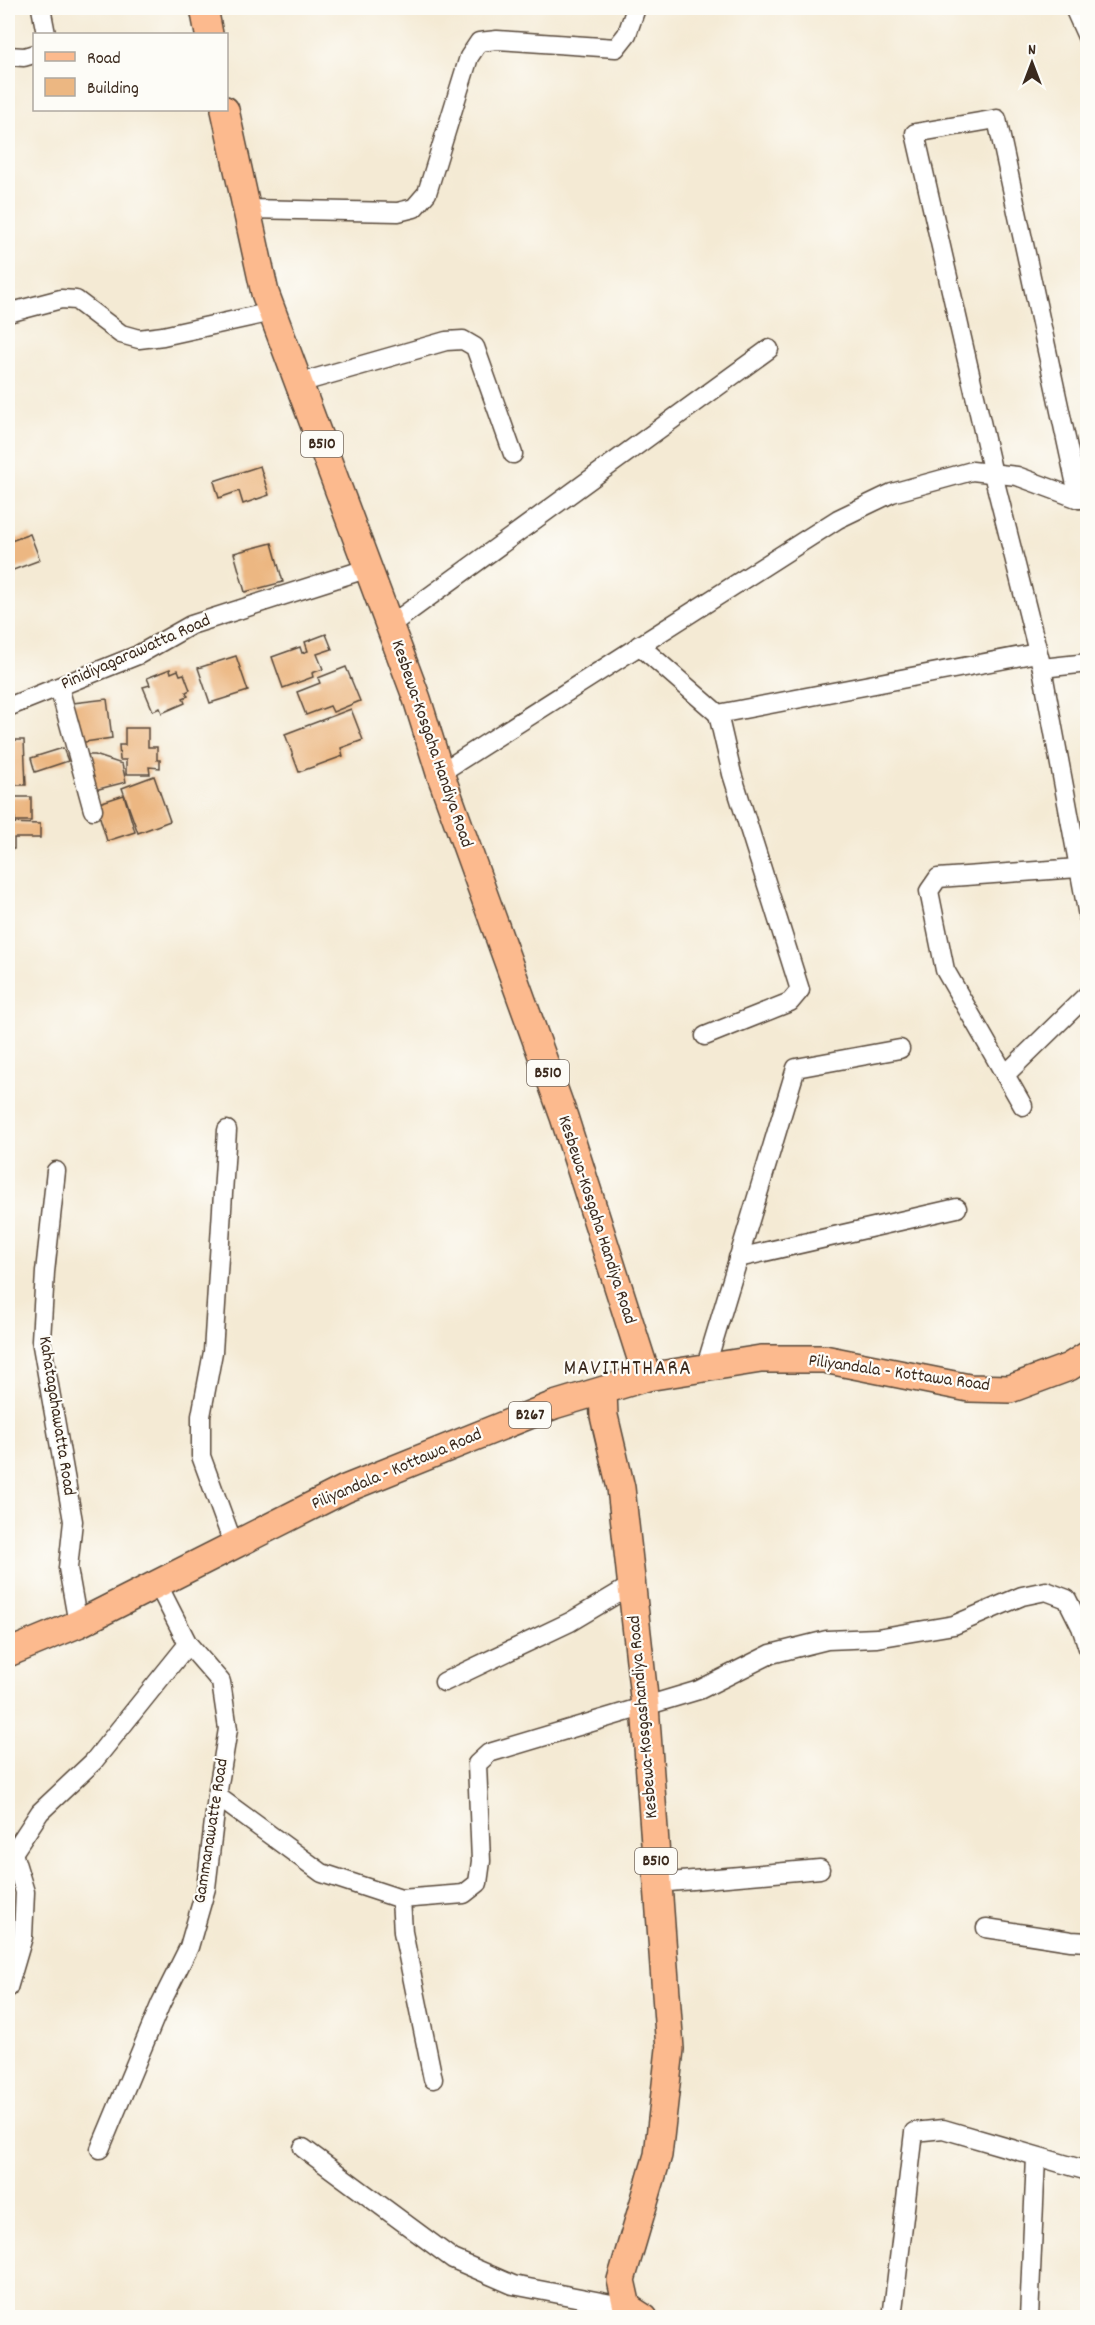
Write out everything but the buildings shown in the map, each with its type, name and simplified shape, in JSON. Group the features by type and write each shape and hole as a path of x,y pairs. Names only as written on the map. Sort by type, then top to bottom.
{"main road":[{"path":"204,8 209,33"},
{"name":"Kesbewa-Kosgaha Handiya Road","path":"225,111 265,293 417,699 440,772 564,1117 647,1377"},
{"name":"Piliyandala - Kottawa Road","path":"8,1653 78,1624 345,1489 554,1405 647,1377 761,1359 824,1359 969,1388 1010,1389 1069,1367 1088,1355"},
{"name":"Kesbewa-Kosgashandiya Road","path":"603,1391 604,1416 621,1488 645,1706 670,2049 658,2155 621,2280 635,2312"}],"street":[{"path":"41,8 46,33"},
{"path":"246,209 398,212 414,208 427,193 469,57 479,42 497,40 616,48 627,34 636,8"},
{"path":"1074,8 1088,39"},
{"path":"8,56 24,57 33,54"},
{"path":"1083,498 997,118 915,133 993,474 1079,822 1078,868 1088,916"},
{"path":"8,313 61,299 76,300 121,334 139,339 163,336 272,312"},
{"path":"299,383 446,341 463,340 475,347 513,454"},
{"path":"389,626 769,349"},
{"path":"440,772 838,519 892,493 972,471 1017,476 1083,498"},
{"name":"Pinidiyagarawatta Road","path":"8,707 138,656 191,625 369,568"},
{"path":"639,645 718,714 732,774 800,990 790,1002 705,1036"},
{"path":"718,714 1040,661 1088,663"},
{"path":"59,687 93,810"},
{"path":"1023,1106 945,970 929,891 938,879 1078,868"},
{"path":"1005,1075 1088,994"},
{"path":"705,1369 796,1068 900,1049"},
{"path":"227,1130 213,1352 201,1416 201,1456 234,1546"},
{"name":"Kahatagahawatta Road","path":"56,1171 45,1272 41,1340 73,1521 68,1568 78,1624"},
{"path":"738,1258 957,1208"},
{"name":"Gammanawatte Road","path":"100,2149 161,2003 189,1947 206,1888 228,1729 221,1682 188,1644 158,1585"},
{"path":"444,1682 570,1622 632,1585"},
{"path":"217,1796 322,1873 401,1899 464,1894 478,1883 481,1861 477,1764 489,1753 699,1690 771,1654 827,1640 877,1638 954,1625 1022,1596 1046,1591 1067,1599 1081,1627 1088,1648"},
{"path":"8,1988 23,1937 25,1892 10,1854 40,1812 93,1762 188,1644"},
{"path":"658,1883 820,1869"},
{"path":"401,1899 403,1932 433,2079"},
{"path":"986,1928 1088,1942"},
{"path":"892,2318 914,2132 943,2129 1088,2171"},
{"path":"303,2148 453,2259 513,2285 635,2312"},
{"path":"1029,2318 1036,2157"}],"district":[{"name":"MAVITHTHARA","path":"628,1370"}]}
